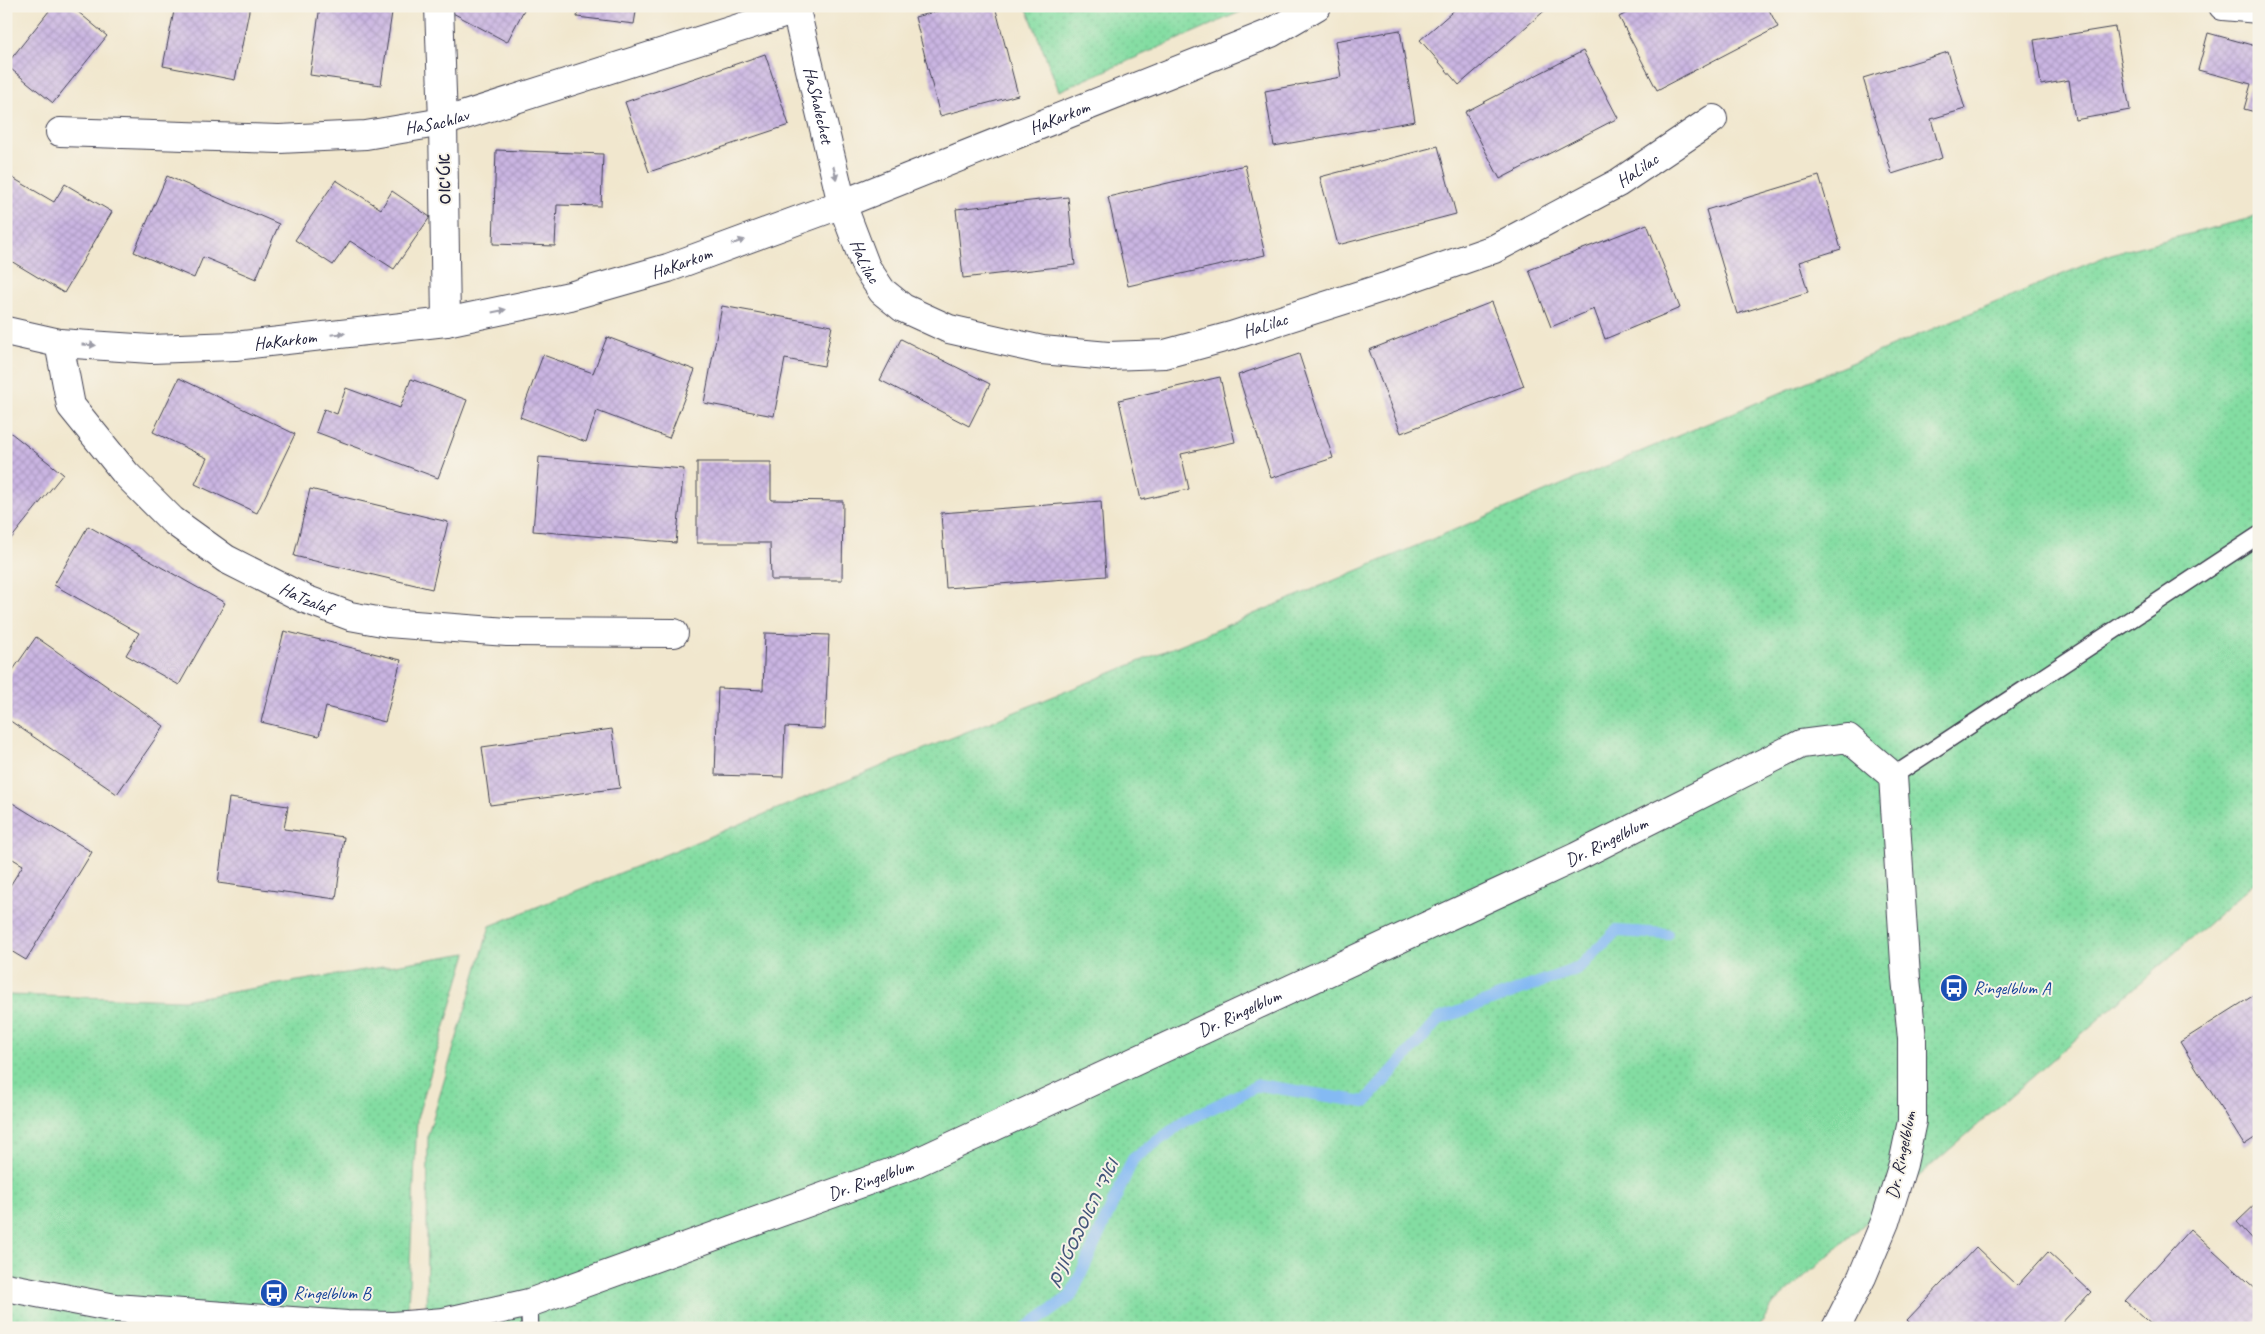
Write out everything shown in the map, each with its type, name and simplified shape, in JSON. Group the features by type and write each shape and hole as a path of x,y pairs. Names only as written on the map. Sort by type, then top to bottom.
{"street":[{"name":"אטיאס","path":"439,6 446,322"},
{"name":"HaKarkom","path":"6,331 59,343 151,349 235,346 446,322 570,296 668,268 842,204 1271,33 1317,6"},
{"path":"2224,6 2259,9"},
{"name":"HaSachlav","path":"60,132 279,140 366,135 443,122 796,8"},
{"name":"HaShalechet","path":"796,8 842,204"},
{"name":"HaLilac","path":"842,204 866,267 882,291 903,308 949,329 1042,350 1108,356 1164,354 1231,336 1494,249 1618,183 1713,119"},
{"name":"HaTzalaf","path":"59,343 71,406 126,474 172,520 226,560 305,599 350,616 388,623 507,632 674,633"},
{"name":"Dr. Ringelblum","path":"6,1287 115,1308 347,1325 393,1326 530,1316 909,1166 1576,857 1801,744 1848,738 1893,776 1906,978 1912,1039 1912,1121 1903,1164 1885,1222 1862,1277 1836,1328"}],"lane":[{"path":"1893,776 2259,535"}],"green space":[{"path":"1026,6 1254,6 1059,91"},
{"path":"2259,216 2259,879 1774,1303 1758,1328 426,1328 428,1135 490,926 1204,635 2111,254"},
{"path":"467,953 417,1118 407,1328 6,1328 6,995 183,1000"}],"building":[{"path":"53,6 71,6 107,36 53,103 6,65"},
{"path":"175,6 250,6 235,80 163,66"},
{"path":"320,6 393,6 381,85 310,75"},
{"path":"451,6 526,6 507,42 449,11"},
{"path":"579,6 637,6 634,24 577,17"},
{"path":"956,6 995,6 1018,95 940,116 915,17"},
{"path":"1459,6 1550,6 1459,85 1420,40"},
{"path":"1640,6 1767,6 1778,27 1657,90 1619,17"},
{"path":"2115,27 2130,110 2075,120 2069,80 2041,85 2034,40"},
{"path":"1400,30 1415,121 1274,146 1265,91 1341,77 1335,41"},
{"path":"2208,33 2259,47 2259,113 2244,109 2251,84 2198,70"},
{"path":"1583,51 1618,118 1500,179 1465,112"},
{"path":"1948,52 1965,109 1931,119 1942,158 1892,174 1863,78"},
{"path":"765,54 789,125 649,172 625,102"},
{"path":"1438,146 1456,214 1338,245 1320,177"},
{"path":"496,150 603,154 601,206 557,205 555,246 493,244"},
{"path":"1245,165 1265,255 1128,286 1108,197"},
{"path":"6,174 54,202 65,184 112,212 64,293 6,258"},
{"path":"167,176 279,224 256,279 203,257 194,278 134,252"},
{"path":"1819,176 1841,249 1799,262 1808,292 1737,314 1706,210"},
{"path":"336,180 381,209 392,191 430,217 394,269 350,241 333,265 295,240"},
{"path":"1068,197 1075,265 963,278 956,209"},
{"path":"1647,224 1680,308 1605,339 1594,309 1551,327 1529,270"},
{"path":"1492,302 1524,386 1401,433 1369,350"},
{"path":"722,306 832,326 824,366 785,359 774,416 704,403"},
{"path":"607,337 695,370 669,438 597,411 586,442 520,417 543,355 593,373"},
{"path":"901,339 990,384 969,426 880,380"},
{"path":"1299,354 1333,458 1271,478 1238,375"},
{"path":"1220,377 1235,442 1181,454 1189,489 1141,500 1119,400"},
{"path":"179,378 295,434 257,513 195,484 207,458 153,432"},
{"path":"411,379 467,400 438,478 316,432 324,409 337,414 346,388 400,408"},
{"path":"6,429 63,474 6,545"},
{"path":"539,457 684,469 676,543 533,531"},
{"path":"697,462 771,462 771,500 843,501 842,580 771,580 770,543 697,543"},
{"path":"310,489 448,522 432,589 294,556"},
{"path":"1101,501 1106,576 946,588 941,513"},
{"path":"88,526 225,603 179,685 126,655 139,633 54,585"},
{"path":"284,631 401,660 385,722 326,707 319,736 261,722"},
{"path":"765,633 829,635 825,729 785,727 783,777 715,775 718,688 763,690"},
{"path":"36,637 164,726 117,794 6,718 6,680"},
{"path":"612,729 620,788 490,805 482,747"},
{"path":"229,798 288,806 284,829 344,837 336,899 218,883"},
{"path":"6,799 92,852 26,960 6,948 6,892 23,865 6,855"},
{"path":"2259,992 2259,1135 2244,1145 2180,1042"},
{"path":"2259,1201 2259,1246 2237,1222"},
{"path":"2190,1229 2259,1292 2259,1317 2249,1328 2155,1328 2125,1301"},
{"path":"1976,1247 2017,1286 2048,1252 2091,1292 2057,1328 1915,1328 1907,1320"}],"waterway":[{"name":"ואדי האסבסטונים","path":"1026,1328 1071,1296 1133,1159 1185,1121 1259,1085 1365,1102 1439,1019 1579,968 1616,931 1667,934"}],"place":[{"name":"Ringelblum A","path":"1954,988"},
{"name":"Ringelblum B","path":"274,1293"}]}
